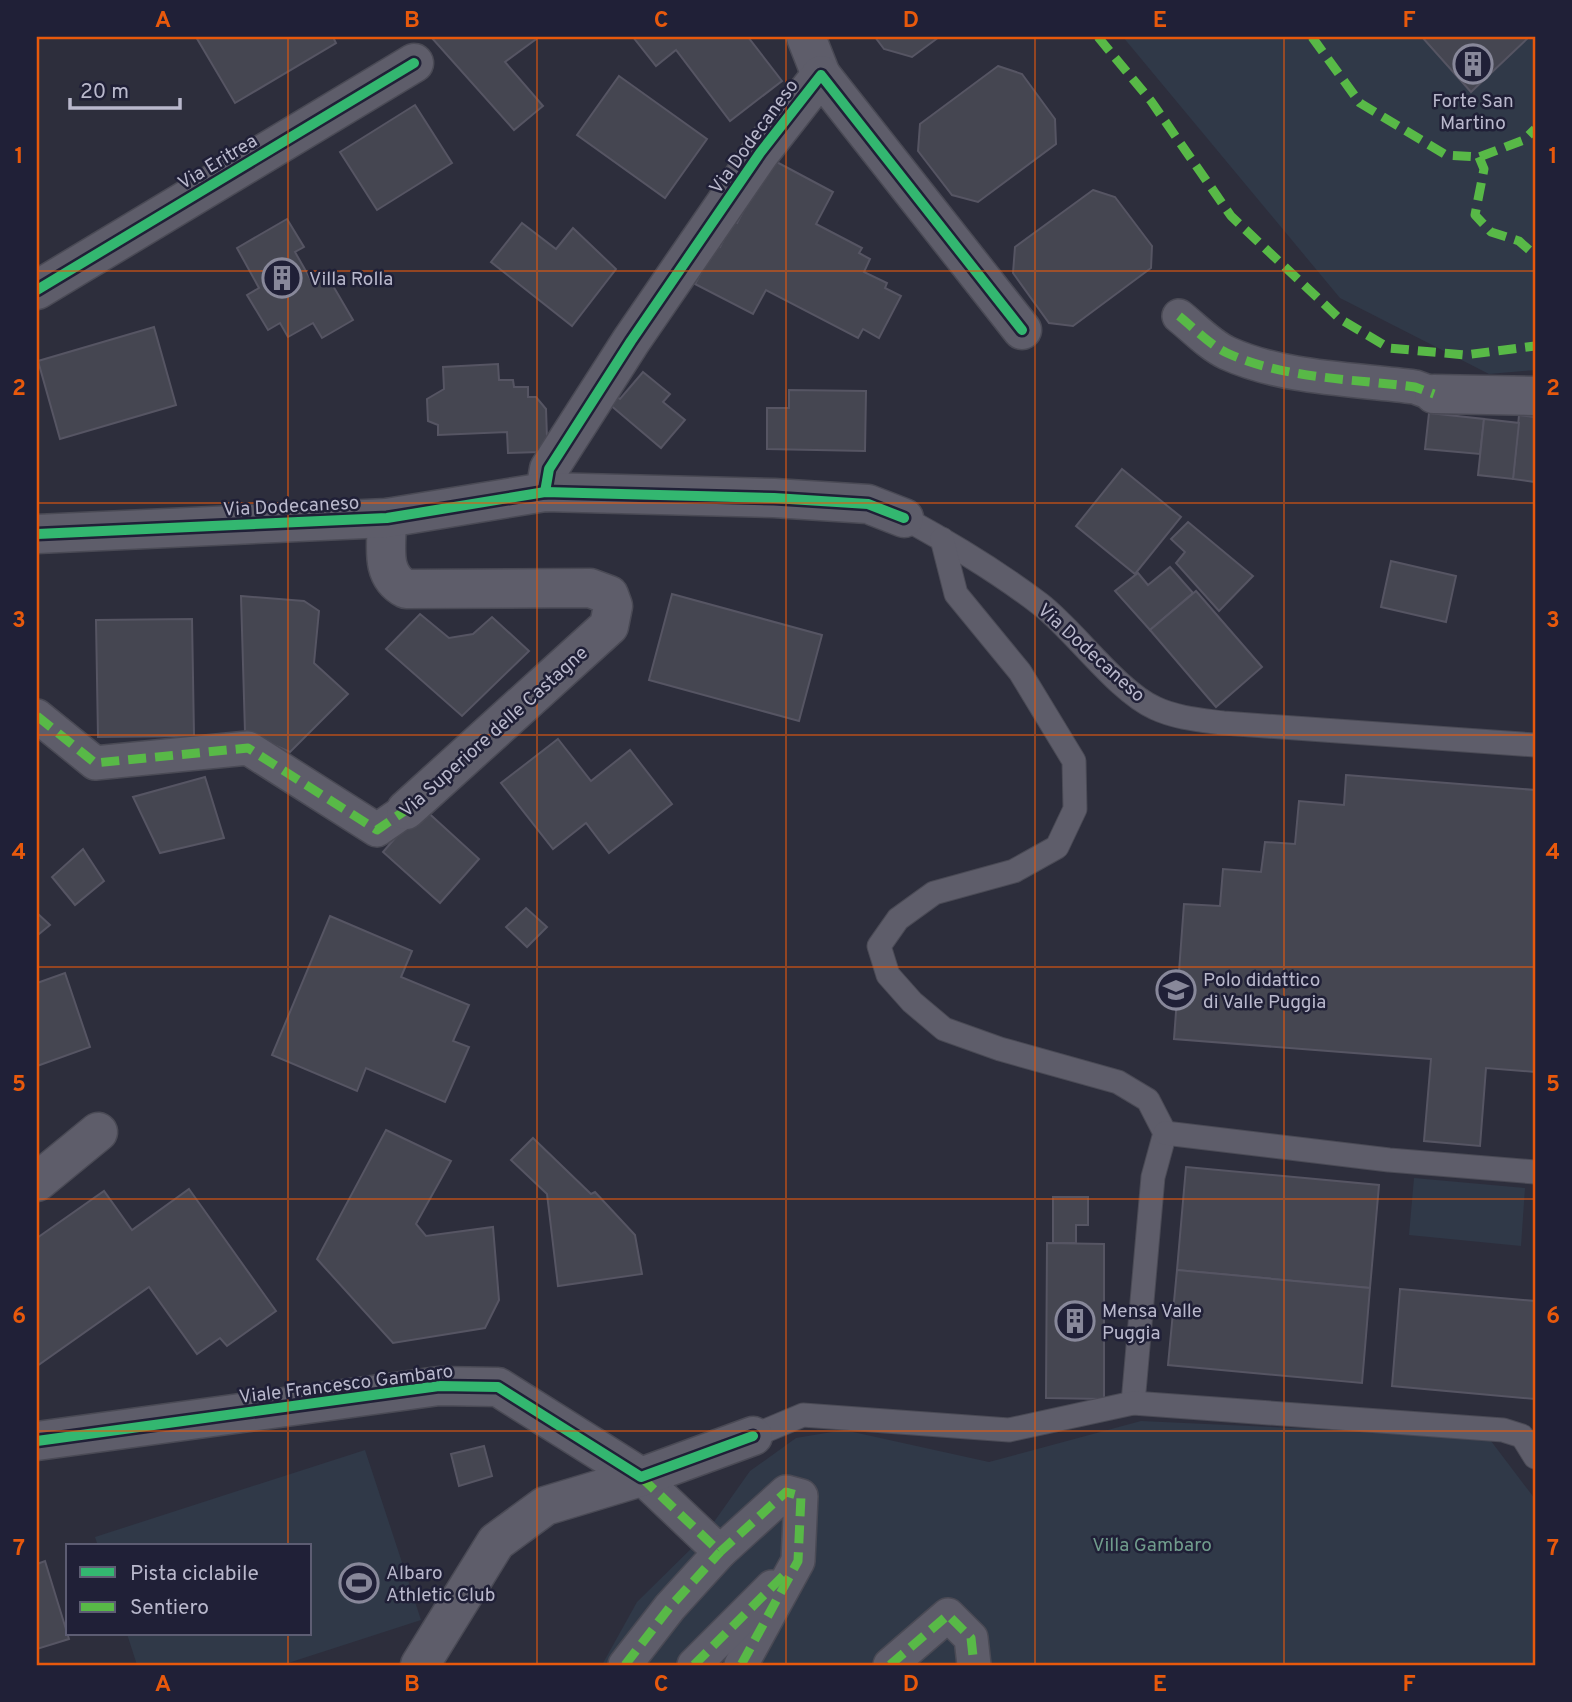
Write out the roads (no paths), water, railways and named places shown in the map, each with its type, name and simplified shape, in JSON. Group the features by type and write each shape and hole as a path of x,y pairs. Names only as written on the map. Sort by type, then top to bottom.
{"street":[{"name":"Via Dodecaneso","path":"806,37 821,75 1022,330"},
{"name":"Via Eritrea","path":"37,290 414,63"},
{"name":"Via Dodecaneso","path":"545,492 549,469 631,341 760,153 821,75"},
{"path":"1179,316 1225,352 1244,359 1298,371 1415,387 1434,394 1535,396"},
{"name":"Via Dodecaneso","path":"37,534 387,518 545,492 774,498 868,504 904,518"},
{"name":"Via Dodecaneso","path":"387,518 387,570 394,583 406,589 590,588 609,595 613,606 609,626"},
{"name":"Via Superiore delle Castagne","path":"37,716 95,763 248,748 377,830 406,810 609,626"},
{"path":"37,1182 98,1132"},
{"name":"Viale Francesco Gambaro","path":"37,1441 439,1387 498,1387 641,1477"},
{"path":"420,1665 496,1542 545,1506 641,1477 753,1436"},
{"path":"641,1477 719,1552"},
{"path":"625,1665 670,1607 719,1552 786,1492 801,1496 798,1561 741,1665"},
{"path":"694,1665 798,1561"},
{"path":"890,1665 948,1615 971,1638 974,1665"}],"lane":[{"name":"Via Dodecaneso","path":"904,518 942,538 1041,604 1135,695 1154,708 1181,717 1223,723 1535,745"},
{"path":"942,538 956,594 1020,672 1074,761 1075,809 1057,847 1014,871 934,893 898,919 879,947 888,975 912,1002 944,1028 1000,1049 1118,1082 1148,1100 1165,1133 1153,1177 1133,1403"},
{"path":"1165,1133 1389,1160 1535,1172"},
{"path":"753,1436 803,1415 1009,1430 1133,1403 1503,1430 1529,1436 1535,1457"}],"place":[{"name":"Forte San Martino","path":"1473,64"},
{"name":"Villa Rolla","path":"282,278"},
{"name":"Polo didattico di Valle Puggia","path":"1176,990"},
{"name":"Mensa Valle Puggia","path":"1075,1321"},
{"name":"Albaro Athletic Club","path":"359,1583"}],"park label":[{"name":"Villa Gambaro","path":"1152,1544"}]}
